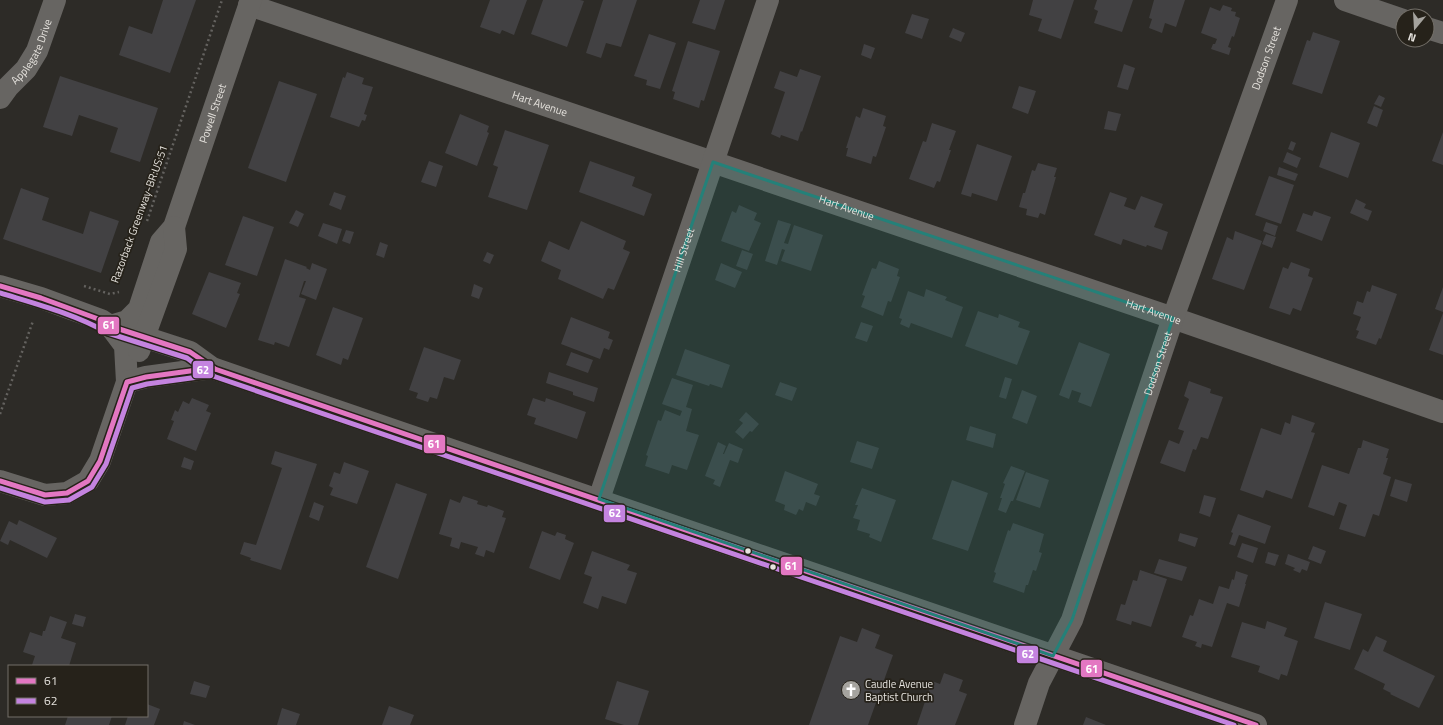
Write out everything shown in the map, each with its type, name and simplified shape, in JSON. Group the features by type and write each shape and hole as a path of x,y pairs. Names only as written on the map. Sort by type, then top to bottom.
{"street":[{"name":"Applegate Drive","path":"0,98 8,87 26,69 37,50 55,0"},
{"name":"Hill Street","path":"599,499 768,0"},
{"name":"Dodson Street","path":"1025,725 1040,683 1072,620 1173,318 1286,0"},
{"path":"1345,0 1395,17"},
{"name":"Hart Avenue","path":"250,2 1443,412"},
{"name":"Powell Street","path":"110,326 127,321 139,309 161,242 174,227 250,2"},
{"name":"Powell Street","path":"0,481 44,495 67,493 88,481 102,454 176,249 174,227"},
{"path":"0,286 41,298 101,320 110,326 190,352 212,368 599,499 1256,725"},
{"path":"110,326 125,346 127,382 146,377 212,368"}],"path":[{"name":"Razorback Greenway-BR:US:51","path":"146,221 222,0"},
{"name":"Razorback Greenway-BR:US:51","path":"79,285 110,294 118,293 123,288"},
{"path":"0,414 41,298"}],"highlighted area":[{"path":"713,162 1173,318 1072,620 1053,656 599,499"}],"building":[{"path":"163,0 196,0 170,73 119,55 129,26 152,34"},
{"path":"490,0 527,0 514,35 502,30 500,34 480,27"},
{"path":"543,0 584,1 567,47 531,34"},
{"path":"603,0 637,0 621,47 606,43 601,58 586,53"},
{"path":"700,0 725,0 715,30 692,23"},
{"path":"1033,0 1074,0 1061,39 1038,31 1042,19 1029,15"},
{"path":"1097,0 1133,0 1122,32 1094,23 1098,11 1094,9"},
{"path":"1154,0 1185,0 1176,27 1165,23 1162,33 1149,28 1152,19 1149,18"},
{"path":"1223,5 1232,8 1231,11 1236,12 1235,16 1240,18 1234,37 1232,36 1228,47 1231,48 1229,55 1211,49 1217,39 1201,33 1210,7 1220,11"},
{"path":"912,14 929,19 922,39 905,33"},
{"path":"953,28 965,33 961,42 949,37"},
{"path":"1313,32 1340,41 1322,94 1292,84 1307,40 1310,41"},
{"path":"649,34 676,43 660,89 646,85 647,80 634,76"},
{"path":"688,41 720,51 704,101 701,100 699,108 673,99 675,92 672,91"},
{"path":"864,44 875,48 871,59 861,55"},
{"path":"1124,64 1135,68 1128,90 1117,87"},
{"path":"800,69 821,76 798,141 781,135 780,138 771,134 785,92 774,88 780,71 797,77"},
{"path":"347,72 364,78 362,84 373,87 364,114 367,115 365,121 362,120 359,127 330,117 343,77 345,78"},
{"path":"60,76 158,108 140,162 110,152 118,128 79,115 72,136 43,127"},
{"path":"279,81 317,94 286,182 248,168"},
{"path":"1019,86 1036,91 1028,114 1012,108"},
{"path":"1379,95 1385,98 1381,107 1374,104"},
{"path":"1374,106 1383,110 1377,127 1367,123"},
{"path":"863,108 886,116 883,126 886,127 876,157 873,156 871,164 846,156 848,148 846,148 856,116 860,118"},
{"path":"1108,111 1121,114 1116,131 1104,129"},
{"path":"460,114 489,126 487,132 489,133 477,166 445,153"},
{"path":"932,123 956,131 940,182 937,181 934,188 909,179 923,141 926,142"},
{"path":"505,130 549,145 527,210 488,197 498,167 493,165"},
{"path":"1331,132 1360,143 1348,178 1319,167"},
{"path":"1443,132 1443,165 1432,161"},
{"path":"1291,141 1296,143 1293,151 1288,149"},
{"path":"977,144 1012,156 997,201 972,193 971,197 961,194"},
{"path":"1287,152 1301,158 1297,168 1283,162"},
{"path":"429,161 443,166 436,187 421,182"},
{"path":"590,161 635,177 632,186 652,194 644,216 579,192"},
{"path":"1038,163 1057,168 1054,177 1056,177 1045,215 1040,213 1038,218 1026,215 1027,209 1019,207 1032,170 1035,171"},
{"path":"1279,167 1298,174 1295,181 1277,175"},
{"path":"1269,176 1294,185 1281,224 1255,215"},
{"path":"21,188 49,198 42,220 83,234 90,211 119,221 101,273 3,239"},
{"path":"334,192 346,196 341,210 329,205"},
{"path":"1110,192 1127,198 1124,206 1135,210 1141,196 1163,204 1154,227 1168,232 1162,250 1147,245 1146,247 1123,239 1121,245 1094,235"},
{"path":"1356,199 1366,204 1364,208 1372,211 1368,221 1350,213"},
{"path":"739,205 757,213 754,220 761,223 749,251 721,241 732,211 736,213"},
{"path":"296,210 304,214 298,227 289,223"},
{"path":"1314,211 1331,217 1322,241 1296,231 1303,213 1312,216"},
{"path":"243,216 274,227 257,276 225,265"},
{"path":"778,220 791,224 784,243 788,244 794,225 823,235 811,271 781,261 785,250 782,249 777,265 765,261"},
{"path":"581,221 626,241 623,249 630,252 614,290 608,288 603,299 558,279 561,270 541,261 549,241 569,250"},
{"path":"1266,222 1278,226 1275,236 1263,231"},
{"path":"323,223 342,229 337,244 318,236"},
{"path":"346,230 354,232 350,244 342,241"},
{"path":"1235,231 1262,241 1244,290 1212,279 1227,237 1233,240"},
{"path":"1266,234 1276,237 1272,248 1262,244"},
{"path":"380,242 388,245 384,258 376,255"},
{"path":"742,250 753,254 747,270 736,266"},
{"path":"487,252 494,255 490,264 483,261"},
{"path":"285,259 307,267 306,268 310,270 312,263 327,269 316,300 301,294 306,281 304,281 299,297 306,299 289,347 275,342 274,345 258,340"},
{"path":"879,261 899,269 897,276 900,277 891,302 888,301 883,316 861,307 865,296 862,295 872,268 876,269"},
{"path":"1291,262 1310,269 1308,276 1313,278 1301,311 1293,308 1290,315 1269,308 1283,267 1288,269"},
{"path":"721,263 742,272 735,288 715,280"},
{"path":"209,272 241,283 237,293 240,294 226,328 192,314"},
{"path":"474,284 483,288 479,299 471,296"},
{"path":"1372,285 1397,294 1381,339 1379,338 1376,345 1356,338 1359,331 1356,330 1361,317 1353,314 1357,301 1363,303 1367,291 1370,292"},
{"path":"1443,287 1443,312 1435,309"},
{"path":"926,289 947,297 945,300 963,307 952,338 911,323 909,328 900,324 902,319 899,318 908,291 924,297"},
{"path":"333,307 363,318 348,360 343,358 341,365 316,355"},
{"path":"978,311 998,318 999,314 1020,322 1018,327 1030,331 1017,365 965,346"},
{"path":"1443,313 1443,355 1429,350"},
{"path":"571,317 610,332 608,338 613,340 609,350 604,348 600,359 561,344"},
{"path":"861,322 873,326 867,342 855,338"},
{"path":"1079,342 1110,354 1091,407 1078,402 1081,393 1072,390 1069,399 1059,395"},
{"path":"424,347 461,360 454,380 444,377 437,399 430,397 428,402 416,398 418,393 409,390"},
{"path":"685,349 730,365 722,388 710,384 709,386 676,375"},
{"path":"571,352 593,360 588,373 566,365"},
{"path":"549,372 598,388 594,402 573,395 573,392 546,383"},
{"path":"1005,377 1012,379 1006,399 999,397"},
{"path":"672,378 693,385 686,407 692,409 686,431 699,435 687,470 672,465 669,474 645,466 648,456 646,455 658,420 661,421 665,410 680,416 682,411 662,404"},
{"path":"1189,381 1211,389 1210,393 1223,397 1208,439 1201,437 1196,450 1193,449 1185,472 1160,463 1169,440 1179,444 1184,431 1178,429 1189,399 1184,396"},
{"path":"780,382 797,388 792,401 775,395"},
{"path":"1022,390 1037,396 1027,424 1012,418"},
{"path":"192,398 209,405 206,411 211,413 196,451 167,439 174,421 171,420 175,410 178,412 183,401 189,404"},
{"path":"533,398 545,402 546,398 586,412 577,439 534,424 536,418 527,415"},
{"path":"746,412 759,424 743,439 735,432 743,423 739,420"},
{"path":"1292,415 1315,423 1311,432 1315,433 1292,499 1266,490 1263,498 1240,490 1261,428 1281,435 1285,422 1290,424"},
{"path":"970,426 996,434 993,448 966,440"},
{"path":"1363,440 1389,449 1383,474 1391,477 1379,516 1373,514 1365,537 1339,529 1347,505 1339,502 1334,516 1308,507 1322,465 1349,474 1358,448 1361,448"},
{"path":"857,441 879,448 872,469 850,462"},
{"path":"718,442 726,446 723,454 729,443 743,449 738,463 730,460 720,487 713,484 715,480 705,476"},
{"path":"275,451 317,464 281,570 250,560 251,558 240,554 244,542 256,545 282,468 271,464"},
{"path":"184,457 194,461 191,470 181,467"},
{"path":"344,462 369,471 357,504 330,495 333,488 329,486 334,472 340,474"},
{"path":"1011,466 1025,471 1013,501 1011,501 1006,513 998,510 1005,484 1003,483"},
{"path":"785,471 818,484 814,494 820,496 816,506 806,502 803,511 799,509 796,515 784,510 785,505 775,501"},
{"path":"1026,472 1049,480 1040,508 1016,500"},
{"path":"1395,479 1412,484 1407,502 1390,496"},
{"path":"952,480 988,493 968,551 932,539"},
{"path":"396,483 427,494 398,579 366,567"},
{"path":"862,488 896,500 881,542 869,537 870,534 857,530 860,520 853,518 858,505 855,505"},
{"path":"1204,495 1216,498 1210,517 1199,513"},
{"path":"463,496 478,501 477,504 487,507 488,505 504,511 502,517 506,518 494,553 486,550 484,557 475,554 478,547 461,542 459,549 450,546 452,538 439,534 450,499 460,503"},
{"path":"314,502 324,506 319,521 309,517"},
{"path":"1238,514 1271,526 1265,544 1239,535 1235,546 1229,544 1233,533 1231,532"},
{"path":"19,520 57,538 47,558 10,540 8,545 0,541 9,521 17,525"},
{"path":"1013,523 1044,534 1039,552 1042,553 1036,571 1033,570 1024,593 993,582 996,573 994,572 1008,530 1010,531"},
{"path":"542,531 555,536 557,532 566,535 565,539 574,543 560,580 529,568"},
{"path":"1180,533 1198,538 1195,547 1178,541"},
{"path":"1242,543 1258,548 1253,563 1237,557"},
{"path":"1313,546 1326,551 1321,564 1308,559"},
{"path":"592,551 630,565 627,570 637,573 626,604 602,596 598,609 583,603 592,577 584,574"},
{"path":"1268,552 1279,555 1275,566 1265,563"},
{"path":"1288,554 1310,562 1307,571 1302,569 1300,573 1293,570 1295,568 1285,564"},
{"path":"1159,559 1187,567 1182,581 1154,573"},
{"path":"1140,570 1167,579 1151,627 1132,621 1131,625 1116,620 1121,604 1125,605 1133,580 1137,581"},
{"path":"1236,571 1248,575 1239,607 1227,603 1212,647 1202,644 1201,648 1195,646 1197,642 1182,637 1190,615 1193,616 1199,599 1213,604 1219,586 1229,589 1232,579 1234,580"},
{"path":"1325,602 1362,614 1350,650 1314,638"},
{"path":"75,614 86,617 83,627 72,624"},
{"path":"50,616 67,622 61,638 76,643 69,665 32,665 35,656 23,652 30,632 42,636 43,631 45,631"},
{"path":"1267,621 1287,628 1284,636 1298,641 1287,676 1281,674 1279,680 1258,672 1260,666 1231,657 1242,622 1265,629"},
{"name":"Caudle Avenue Baptist Church","path":"862,628 880,635 875,648 893,655 868,725 809,725 840,636 857,642"},
{"path":"1376,636 1387,641 1383,651 1435,676 1419,708 1390,694 1391,693 1383,689 1385,684 1354,669 1363,649 1368,652"},
{"name":"Caudle Avenue Baptist Church","path":"944,673 963,680 959,691 967,694 955,725 917,725 932,681 940,684"},
{"path":"194,681 210,686 206,698 190,694"},
{"path":"617,681 649,691 638,725 624,725 605,719"},
{"path":"148,704 160,709 154,725 125,725 128,717 148,717"},
{"path":"389,706 414,715 410,725 382,725"},
{"path":"282,708 300,714 296,725 277,725"},
{"path":"68,717 112,717 109,725 65,725"},
{"path":"1086,717 1106,725 1083,725"},
{"path":"184,721 195,725 183,725"}],"transit line":[{"name":"61","path":"0,286 41,298 101,320 110,326 190,352 215,369"},
{"name":"62","path":"0,293 69,315 108,333 187,358 210,375 1234,725"},
{"name":"61","path":"0,481 45,495 67,493 88,481 100,461 127,382 146,377 212,368 1256,725"},
{"name":"62","path":"0,488 45,502 69,500 92,487 106,464 132,388 147,384 213,375"}],"place":[{"name":"Caudle Avenue Baptist Church","path":"851,690"}]}
